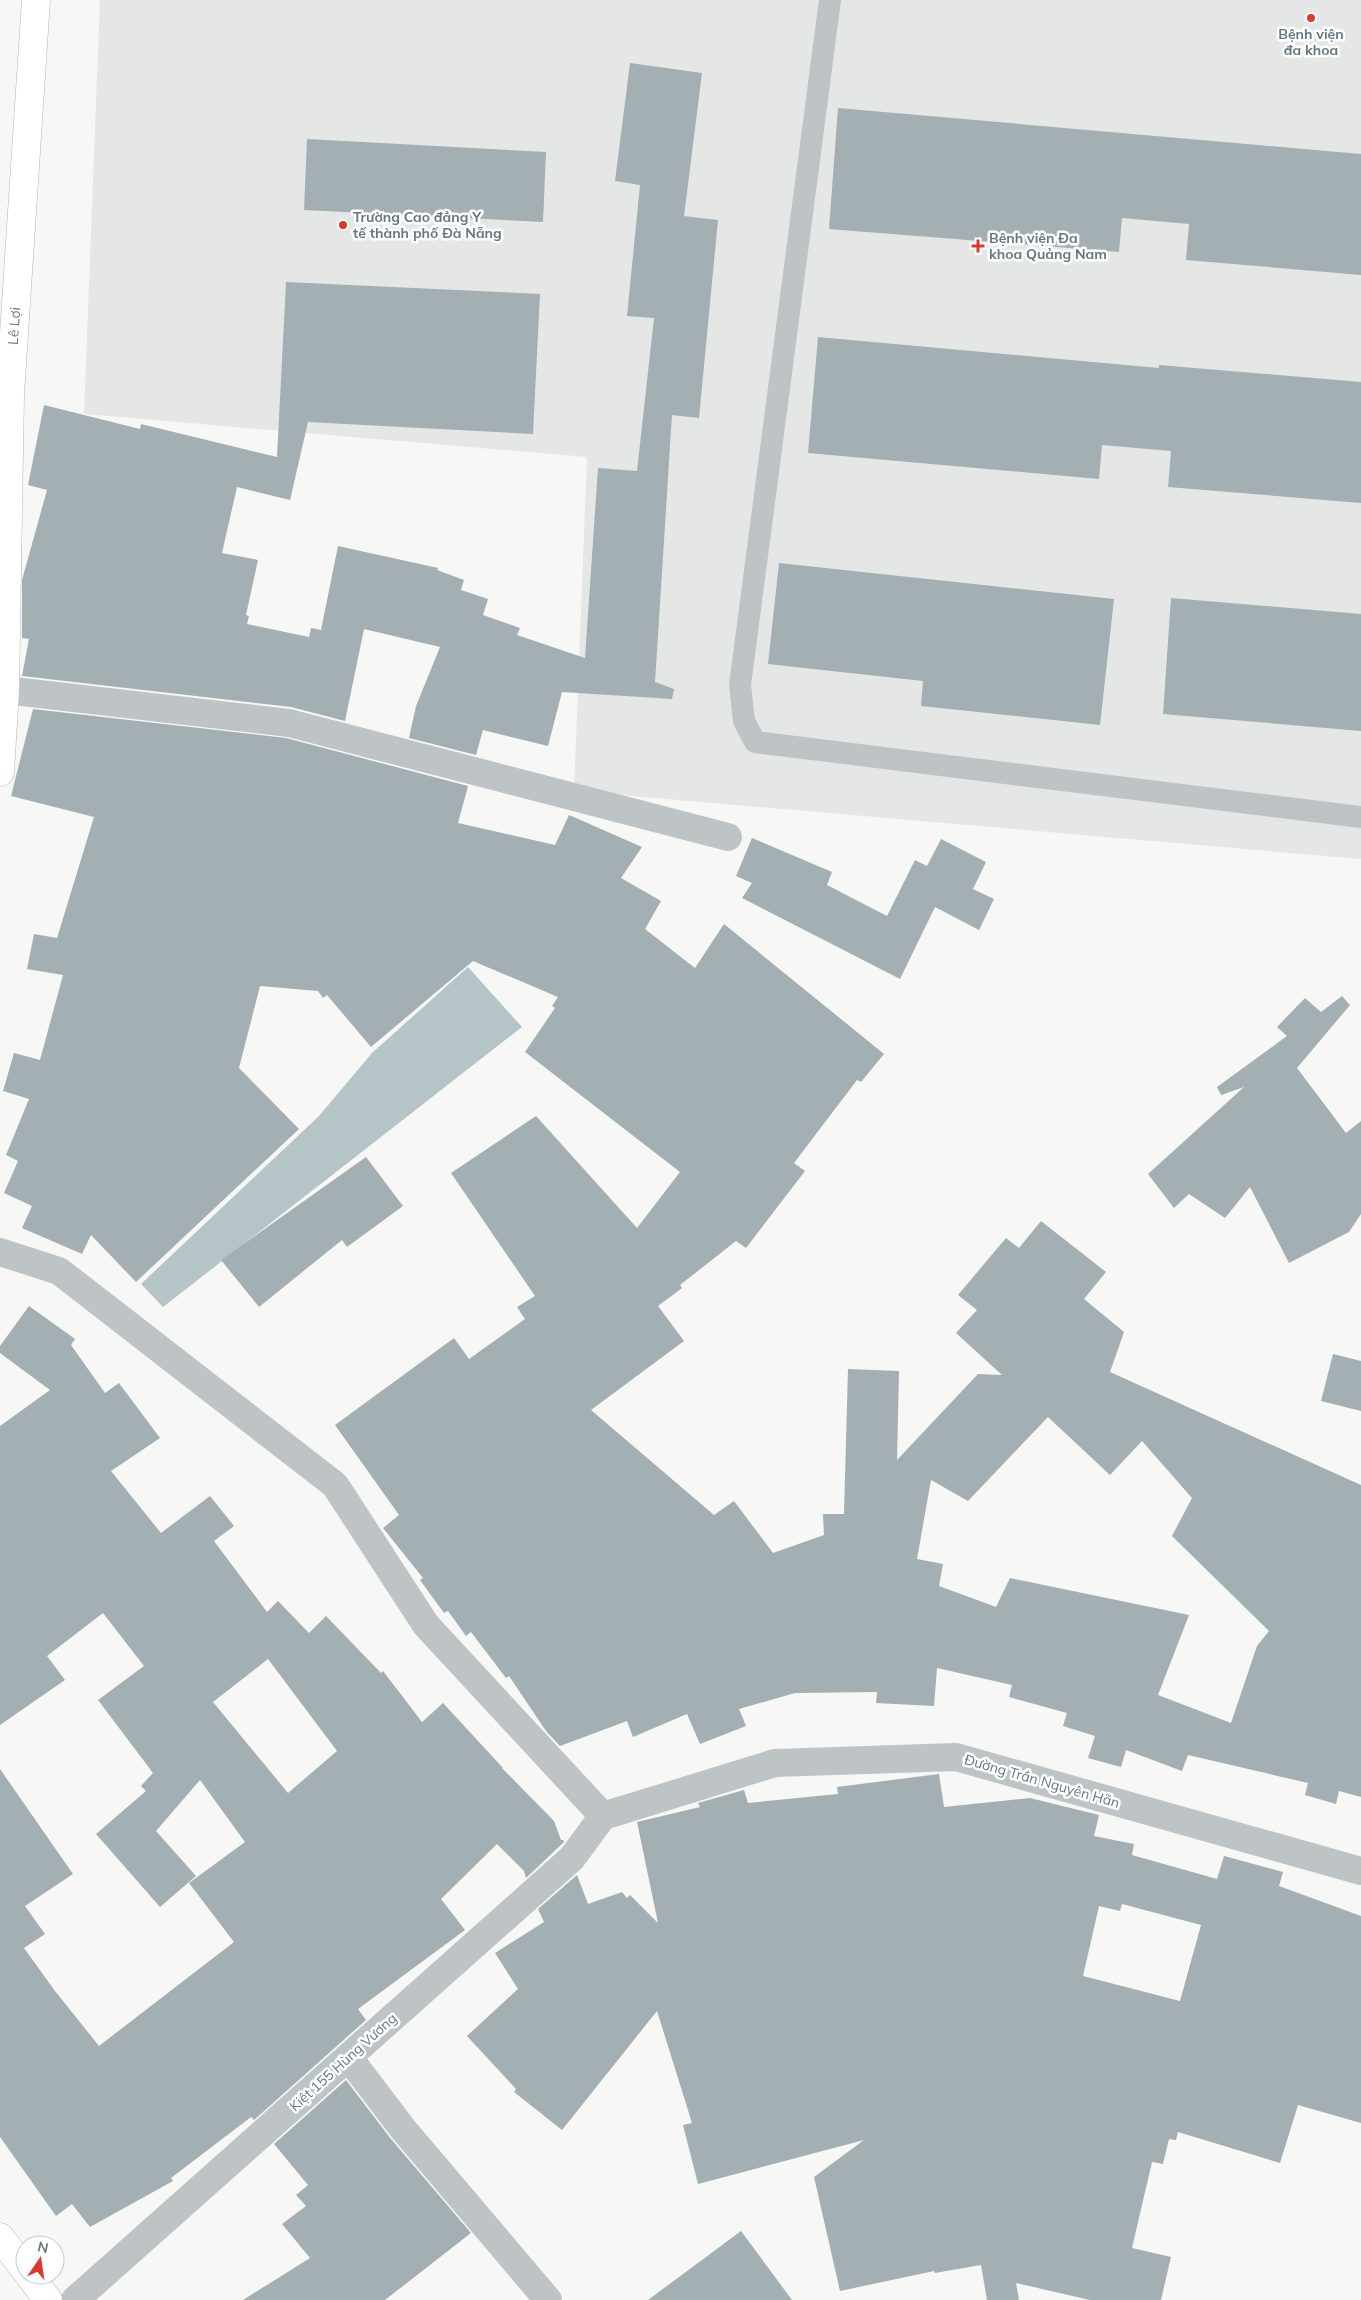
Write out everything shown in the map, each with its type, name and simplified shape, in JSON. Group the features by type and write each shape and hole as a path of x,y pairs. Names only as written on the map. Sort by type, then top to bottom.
{"street":[{"name":"Lê Lợi","path":"0,772 5,690 5,393 36,0"},
{"path":"5,690 289,722 728,837"},
{"path":"0,1252 59,1271 335,1485 426,1625 603,1816"},
{"name":"Đường Trần Nguyên Hãn","path":"603,1816 775,1763 956,1756 1361,1871"},
{"name":"Kiệt 155 Hùng Vương","path":"75,2300 572,1858 603,1816"},
{"path":"348,2058 403,2129 548,2300"},
{"path":"0,2237 15,2257"},
{"path":"37,2285 48,2300"}],"lane":[{"path":"830,0 740,685 744,721 755,742 1361,817"}],"shaded area":[{"name":"Bệnh viện Đa khoa Quảng Nam","path":"100,0 1361,0 1361,859 574,791 587,457 84,414"},
{"path":"468,967 522,1027 163,1307 141,1284 319,1116 372,1053"}],"building":[{"path":"630,63 702,73 684,216 718,220 699,418 672,415 655,682 674,689 672,699 562,692 548,746 483,730 476,755 409,738 416,706 440,647 364,629 345,721 291,707 22,676 29,639 22,638 22,580 47,490 28,485 44,405 140,429 141,424 277,457 286,282 540,294 533,434 308,422 290,500 237,487 222,553 258,560 246,615 249,616 247,624 309,637 311,628 321,630 338,546 438,568 437,570 464,580 461,590 488,599 483,615 520,628 517,635 585,658 598,468 637,471 654,318 627,316 640,185 615,181"},
{"path":"838,108 1361,154 1361,275 1186,260 1189,224 1122,218 1119,252 829,229"},
{"path":"307,139 546,152 543,222 304,210"},
{"path":"818,337 1159,368 1159,365 1361,382 1361,503 1168,487 1171,451 1102,445 1099,479 808,453"},
{"path":"779,563 1114,599 1100,725 921,706 923,681 768,664"},
{"path":"1171,598 1361,614 1361,731 1163,714"},
{"path":"33,709 286,738 468,786 458,823 555,845 569,815 642,847 621,878 661,901 645,929 695,968 724,924 884,1054 861,1082 857,1080 794,1163 805,1171 746,1248 736,1241 680,1285 682,1288 658,1306 684,1341 591,1410 714,1515 734,1501 773,1553 824,1535 823,1514 844,1514 848,1369 899,1371 897,1460 978,1374 1002,1375 956,1333 977,1310 958,1295 1006,1238 1019,1248 1041,1221 1106,1272 1084,1299 1124,1332 1110,1372 1361,1485 1361,1797 1339,1791 1336,1804 1305,1795 1308,1783 1188,1755 1182,1771 1126,1750 1121,1767 1088,1758 1095,1736 1063,1726 1067,1713 1009,1697 1012,1685 937,1668 934,1706 876,1703 877,1692 795,1693 739,1709 746,1726 700,1744 687,1714 633,1737 627,1721 560,1746 546,1731 509,1676 506,1678 471,1632 466,1636 448,1611 444,1613 420,1580 423,1578 383,1528 399,1515 335,1425 454,1338 469,1359 525,1319 517,1307 535,1296 451,1173 536,1116 637,1228 680,1172 525,1052 555,1008 552,1006 558,997 473,961 371,1047 327,995 323,998 318,991 260,986 239,1068 299,1129 136,1282 91,1235 82,1254 22,1228 32,1206 4,1193 18,1161 6,1155 29,1099 3,1091 14,1053 40,1060 63,975 27,969 34,934 57,938 94,817 11,796","holes":["1048,1417 1110,1475 1142,1441 1192,1498 1172,1536 1269,1631 1257,1646 1231,1723 1158,1695 1189,1615 1010,1578 996,1607 939,1586 943,1564 917,1559 931,1480 968,1501"]},
{"path":"752,838 832,872 827,885 887,916 915,860 927,866 941,839 986,862 973,889 994,899 979,930 935,907 900,979 742,898 752,883 736,876"},
{"path":"1342,996 1350,1005 1297,1068 1346,1133 1361,1121 1361,1214 1349,1232 1289,1263 1250,1187 1225,1218 1189,1194 1174,1208 1148,1174 1244,1087 1221,1095 1217,1087 1287,1036 1277,1027 1305,998 1321,1012"},
{"path":"366,1157 403,1206 347,1247 342,1240 259,1307 221,1260"},
{"path":"29,1306 75,1339 71,1345 105,1393 119,1383 160,1438 111,1471 161,1533 210,1496 234,1526 214,1541 267,1612 278,1601 309,1633 326,1616 381,1673 383,1671 422,1722 443,1703 502,1768 554,1821 561,1840 564,1842 526,1878 524,1871 497,1844 441,1899 465,1930 358,2009 366,2020 254,2120 251,2117 171,2178 173,2181 90,2227 72,2204 56,2216 0,2137 0,1769 73,1874 25,1906 45,1934 24,1948 55,1991 99,2046 234,1942 189,1883 245,1842 200,1780 156,1831 196,1876 160,1907 96,1834 146,1791 141,1786 153,1773 98,1700 144,1666 103,1613 47,1656 65,1680 0,1725 0,1426 50,1390 0,1353 0,1346","holes":["268,1659 337,1751 288,1793 213,1702"]},
{"path":"1333,1354 1361,1361 1361,1411 1321,1401"},
{"path":"939,1774 944,1807 1030,1798 1099,1815 1094,1836 1134,1844 1132,1855 1217,1879 1224,1856 1283,1872 1279,1886 1361,1916 1361,2123 1298,2105 1280,2163 1178,2132 1176,2140 1169,2139 1163,2164 1152,2162 1132,2248 1171,2257 1161,2300 1090,2300 1016,2283 1019,2300 987,2300 981,2265 935,2273 934,2271 840,2291 814,2177 864,2140 698,2184 683,2125 692,2123 657,2011 562,2130 514,2092 516,2089 467,2036 518,1989 495,1953 544,1922 538,1909 577,1875 588,1904 622,1892 627,1898 630,1895 658,1923 637,1822 700,1807 698,1803 744,1790 748,1803 838,1794 837,1787","holes":["1122,1904 1201,1925 1180,2001 1083,1976 1099,1906 1120,1911"]},
{"path":"346,2080 391,2139 471,2233 385,2300 243,2300 310,2258 282,2224 306,2206 296,2195 308,2185 274,2144"},
{"path":"741,2231 792,2300 648,2300"}],"place":[{"name":"Bệnh viện đa khoa","path":"1311,18"},
{"name":"Trường Cao đẳng Y tế thành phố Đà Nẵng","path":"343,225"},
{"name":"Bệnh viện Đa khoa Quảng Nam","path":"978,246"}]}
